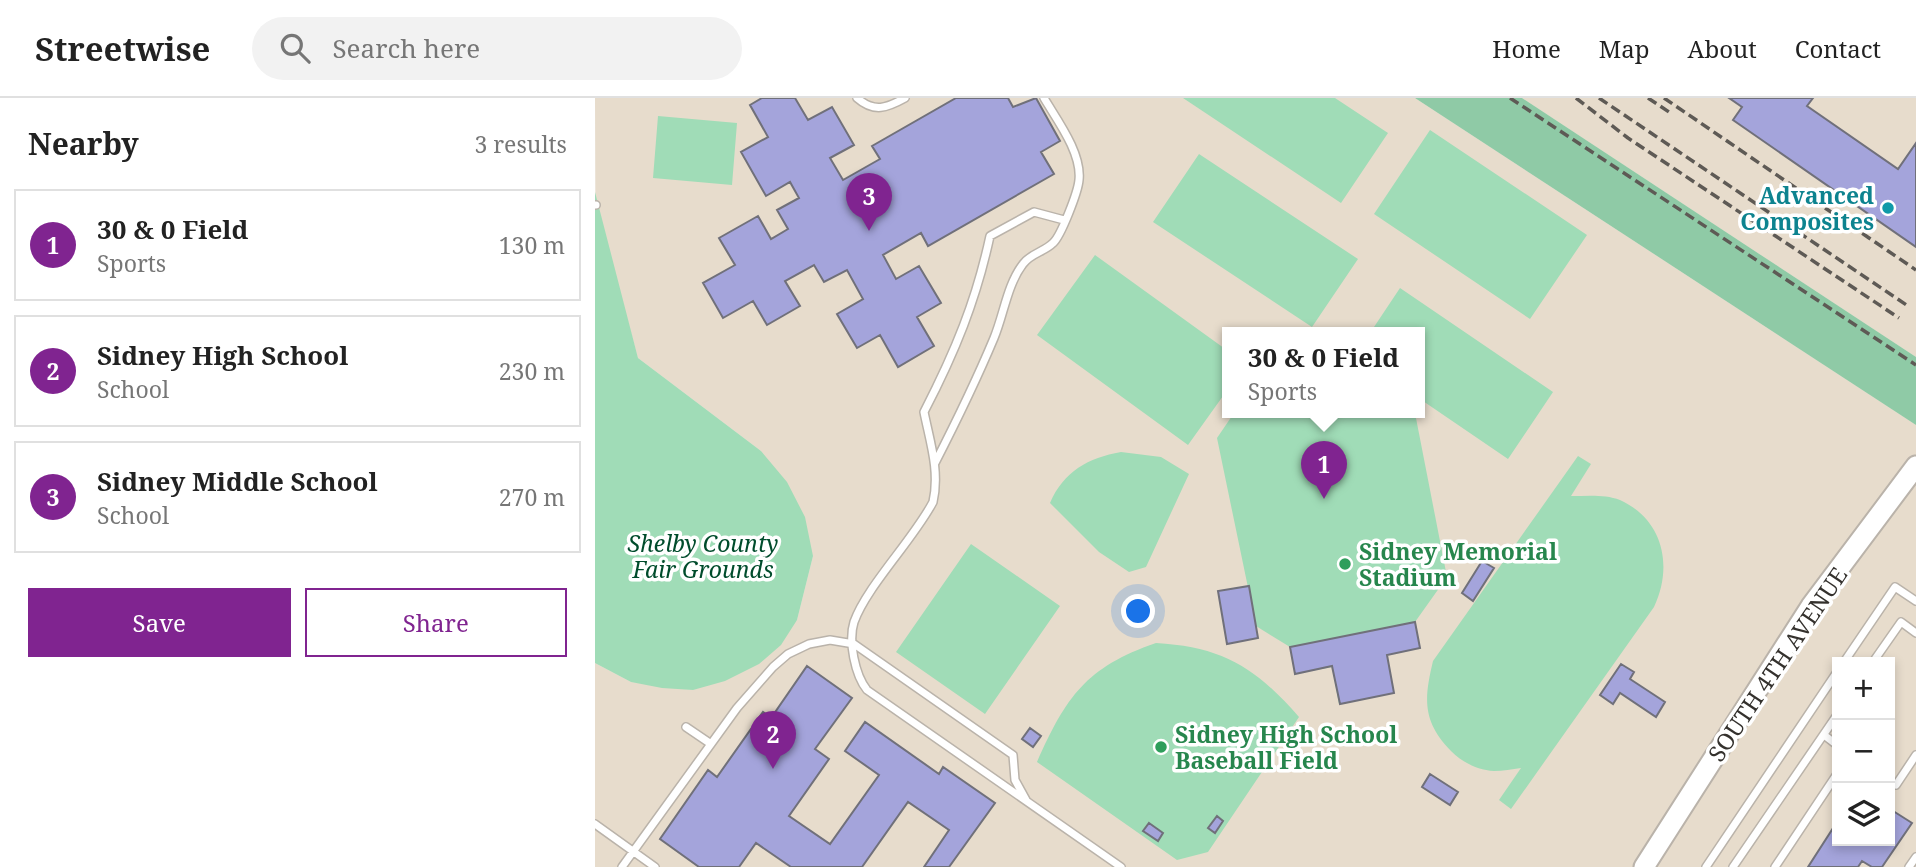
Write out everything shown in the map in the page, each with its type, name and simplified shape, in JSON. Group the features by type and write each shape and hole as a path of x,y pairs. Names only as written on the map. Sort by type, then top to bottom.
{"street":[{"name":"SOUTH 4TH AVENUE","path":"1644,867 1811,606 1916,466"}],"lane":[{"path":"857,98 875,108 888,108 905,98"},
{"path":"935,463 977,379 1013,279 1023,262 1054,243 1076,196 1080,178 1078,165 1044,98"},
{"path":"1064,220 1034,212 990,236 970,314 951,361 924,412 935,463 933,502 855,620 854,644 857,678 867,690 1028,804 1107,864 1121,867"},
{"path":"1847,657 1895,587 1916,601"},
{"path":"1876,657 1901,622 1916,633"},
{"path":"622,867 754,686 788,654 809,644 830,640 854,644 1013,755 1015,780 1028,804"},
{"path":"1706,867 1832,680"},
{"path":"1733,867 1834,720"},
{"path":"686,727 711,744"},
{"path":"1823,735 1832,741"},
{"path":"1894,783 1896,785 1916,755"},
{"path":"1775,867 1832,782"},
{"path":"595,824 655,867"},
{"path":"1909,867 1916,857"}],"shaded area":[{"path":"595,98 1415,98 1916,425 1916,867 595,867 595,663 631,682 693,690 797,620 813,556 761,451 638,358 596,205"},
{"path":"1522,98 1916,98 1916,357"}],"green space":[{"path":"1183,98 1335,98 1388,133 1341,203"},
{"path":"1415,98 1522,98 1916,357 1916,425"},
{"path":"658,116 737,123 732,185 653,178"},
{"path":"1430,130 1587,235 1530,319 1374,214"},
{"path":"1199,154 1358,259 1312,327 1153,222"},
{"name":"Shelby County Fair Grounds","path":"595,192 638,358 761,451 787,482 805,517 813,556 797,620 781,645 759,664 725,681 693,690 631,682 595,663"},
{"path":"1095,255 1222,347 1222,397 1188,445 1037,335"},
{"path":"1400,288 1553,392 1508,459 1425,402 1425,327 1374,327"},
{"name":"Sidney Memorial Stadium","path":"1231,418 1416,418 1447,577 1415,622 1420,648 1387,655 1394,693 1339,704 1332,667 1295,674 1290,647 1256,626 1217,438"},
{"path":"1121,452 1161,457 1189,474 1146,567 1129,572 1099,552 1050,503 1062,482 1078,468 1098,458"},
{"path":"1578,456 1591,464 1571,496 1620,500 1635,509 1655,532 1663,561 1660,592 1654,607 1511,809 1499,800 1521,768 1494,771 1482,769 1465,762 1451,751 1430,719 1427,698 1430,675 1433,661"},
{"path":"971,544 1060,606 985,714 896,652"},
{"name":"Sidney High School Baseball Field","path":"1156,643 1200,649 1236,663 1268,685 1299,717 1208,852 1177,860 1037,762 1058,719 1081,687 1112,663"}],"building":[{"path":"762,98 795,98 808,120 832,107 854,145 830,158 843,180 880,159 872,146 956,98 1008,98 1013,107 1036,98 1060,141 1041,152 1054,174 928,246 921,233 883,255 896,279 919,266 941,303 917,317 934,346 898,367 880,335 857,348 837,314 863,299 847,270 824,282 814,265 785,281 800,306 767,325 753,301 723,318 703,283 735,265 719,238 758,216 771,239 788,229 777,210 799,198 790,182 766,196 741,152 768,137 750,105"},
{"name":"Advanced Composites","path":"1729,98 1813,98 1807,106 1898,169 1916,143 1916,247 1733,120 1742,107"},
{"path":"1482,561 1494,568 1473,601 1462,593"},
{"path":"1249,586 1258,638 1227,644 1218,591"},
{"path":"1415,622 1420,648 1387,655 1394,693 1340,704 1332,666 1295,674 1290,647"},
{"path":"1621,664 1634,672 1630,679 1665,702 1656,717 1620,693 1613,704 1600,695"},
{"path":"807,666 852,698 815,749 829,759 789,816 830,844 879,775 845,751 865,722 939,774 943,767 995,803 949,867 924,867 949,830 908,802 862,867 791,867 756,843 739,867 699,867 660,839 708,770 717,777 763,712 771,718"},
{"path":"1030,728 1041,736 1033,747 1022,739"},
{"path":"1430,774 1458,792 1450,805 1422,787"},
{"path":"1895,812 1912,823 1882,867 1872,867 1862,861 1858,867 1808,867 1832,830 1832,846 1895,846"},
{"path":"1217,816 1223,821 1215,833 1208,828"},
{"path":"1149,823 1163,833 1158,841 1143,831"}],"railway":[{"path":"1510,98 1916,365"},
{"path":"1576,98 1628,138 1899,318"},
{"path":"1599,98 1908,306"},
{"path":"1648,98 1669,112"},
{"path":"1664,98 1916,270"}],"place":[{"name":"Advanced Composites","path":"1888,208"},
{"name":"Sidney Middle School","path":"869,231"},
{"name":"30 & 0 Field","path":"1324,499"},
{"name":"Sidney Memorial Stadium","path":"1345,564"},
{"name":"Sidney High School Baseball Field","path":"1161,747"},
{"name":"Sidney High School","path":"773,769"}]}
